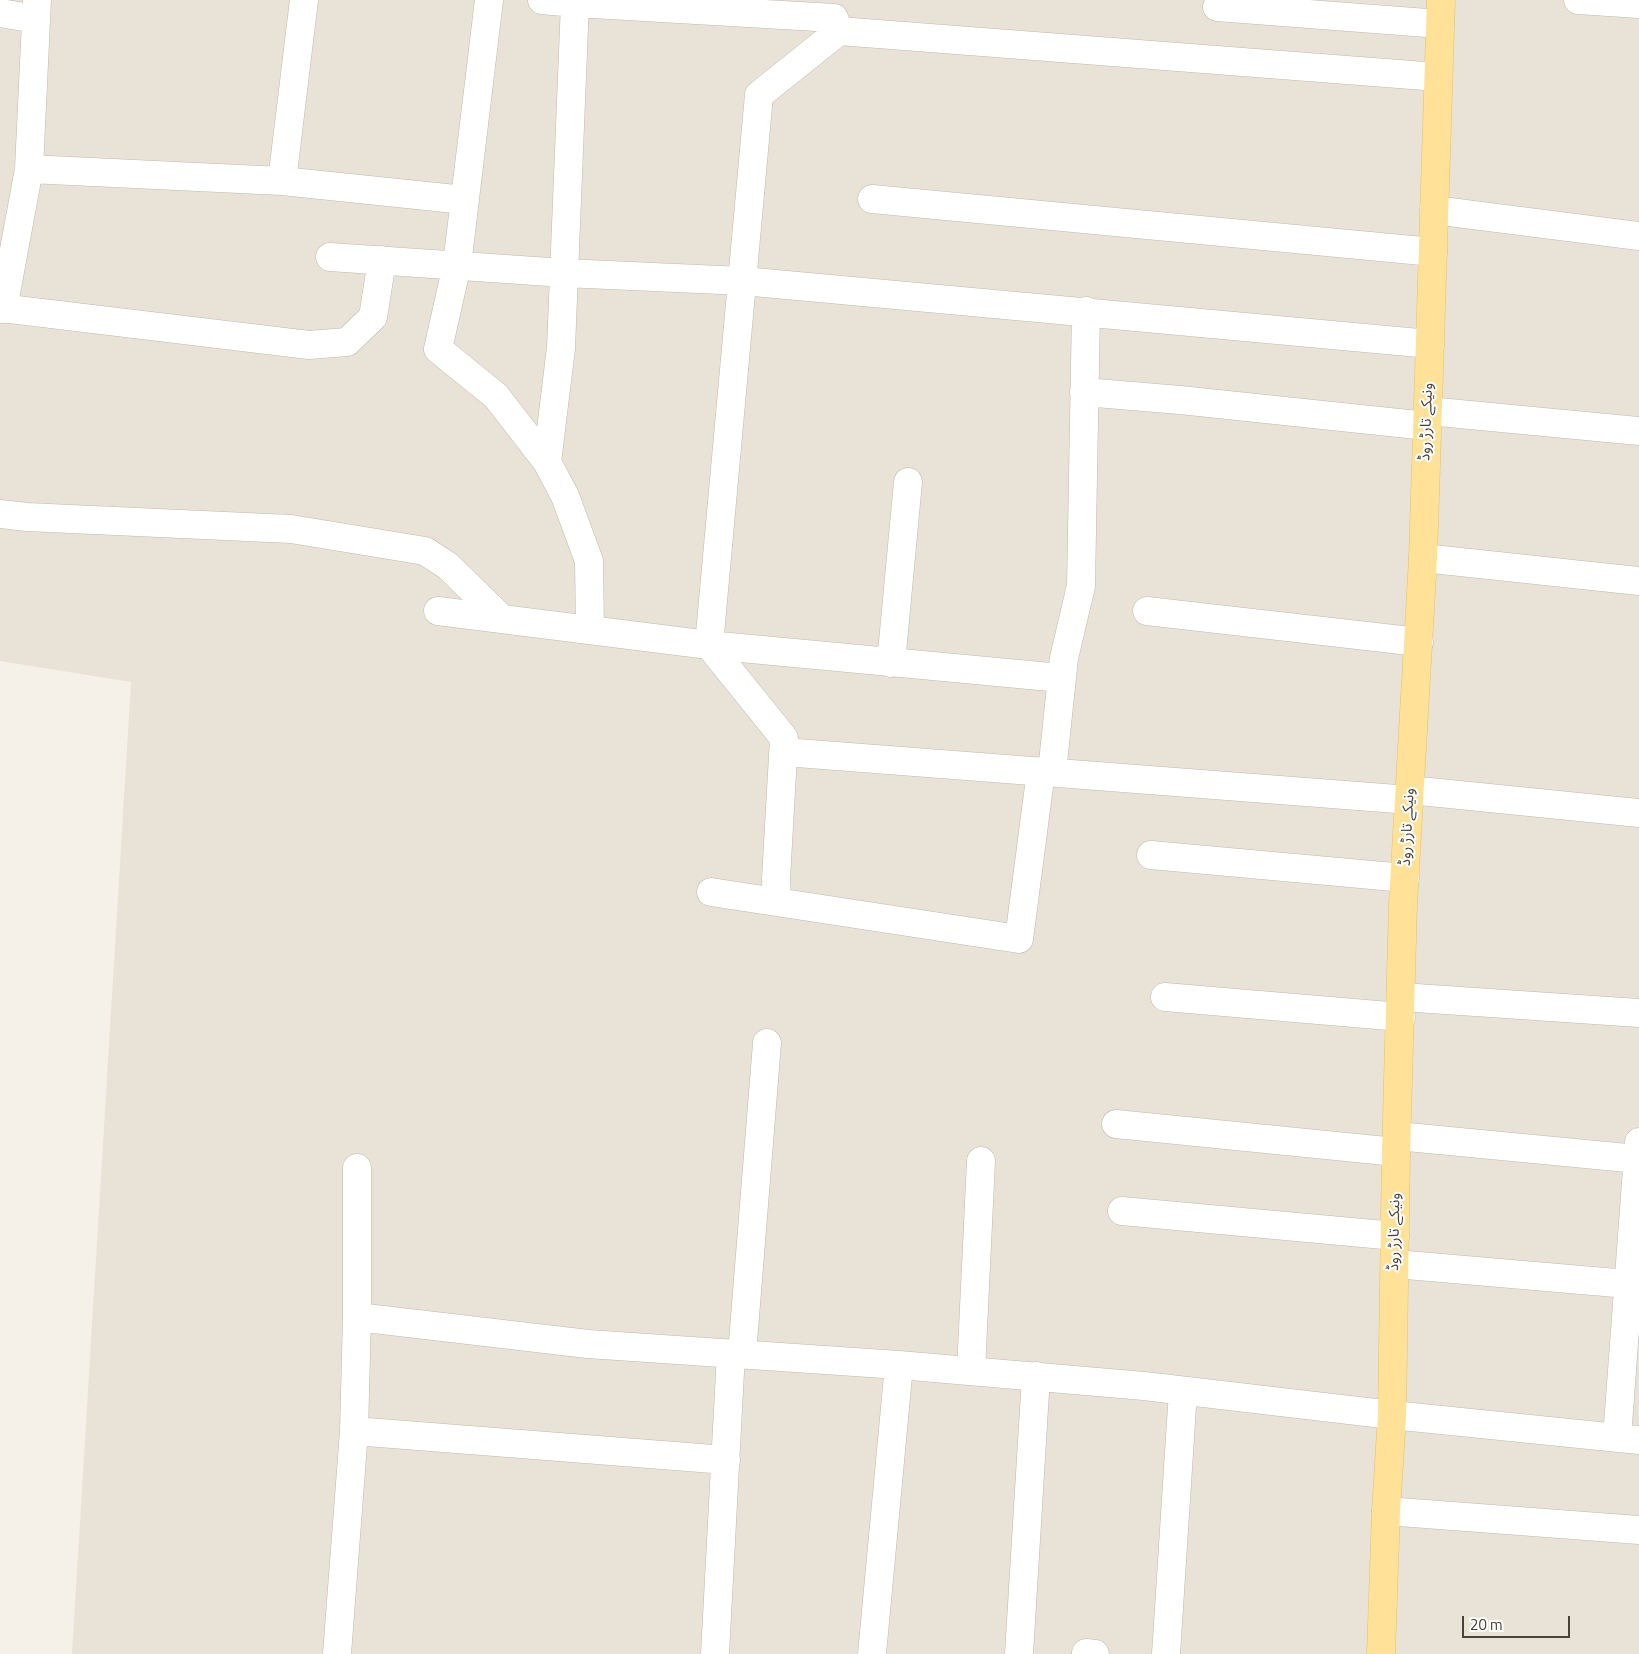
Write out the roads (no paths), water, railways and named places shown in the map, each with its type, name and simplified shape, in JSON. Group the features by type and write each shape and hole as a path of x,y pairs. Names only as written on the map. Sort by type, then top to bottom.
{"main road":[{"name":"ونیکے تارڑ روڈ","path":"1381,1654 1386,1511 1392,1415 1397,1144 1405,878 1423,558 1440,12"}],"street":[{"path":"282,180 304,0"},
{"path":"489,0 457,265 438,349 496,396 546,462 564,496 589,561 590,630"},
{"path":"542,0 834,18 839,31"},
{"path":"1578,0 1639,4"},
{"path":"546,462 561,348 575,3"},
{"path":"1217,6 1440,12"},
{"path":"0,12 37,9 29,169 2,308 309,345 347,342 373,317 382,260"},
{"path":"776,902 784,738 708,645 759,95 839,31 1438,77"},
{"path":"29,169 282,180 465,200"},
{"path":"872,199 1433,252"},
{"path":"1434,210 1639,236"},
{"path":"330,257 564,273 743,281 1430,344"},
{"path":"711,892 1019,939 1064,658 1081,586 1086,312"},
{"path":"1084,392 1427,418 1639,431"},
{"path":"890,663 908,482"},
{"path":"0,514 27,517 291,529 425,551 448,566 502,619"},
{"path":"1423,558 1639,581"},
{"path":"438,611 708,645 1061,678"},
{"path":"1147,611 1418,642"},
{"path":"784,752 1046,772 1410,795 1639,813"},
{"path":"1151,855 1405,878"},
{"path":"1165,997 1401,1007 1639,1013"},
{"path":"715,1654 726,1460 767,1043"},
{"path":"357,1318 588,1344 736,1353 1036,1376 1183,1390 1392,1415 1628,1439 1628,1284 1638,1150 1397,1144 1116,1124"},
{"path":"971,1371 981,1162"},
{"path":"337,1654 354,1431 357,1318 357,1168"},
{"path":"1122,1211 1395,1236"},
{"path":"1395,1264 1628,1284"},
{"path":"872,1654 899,1365"},
{"path":"1019,1654 1036,1376"},
{"path":"1166,1654 1183,1390"},
{"path":"354,1431 726,1460"},
{"path":"1386,1511 1639,1530"}]}
